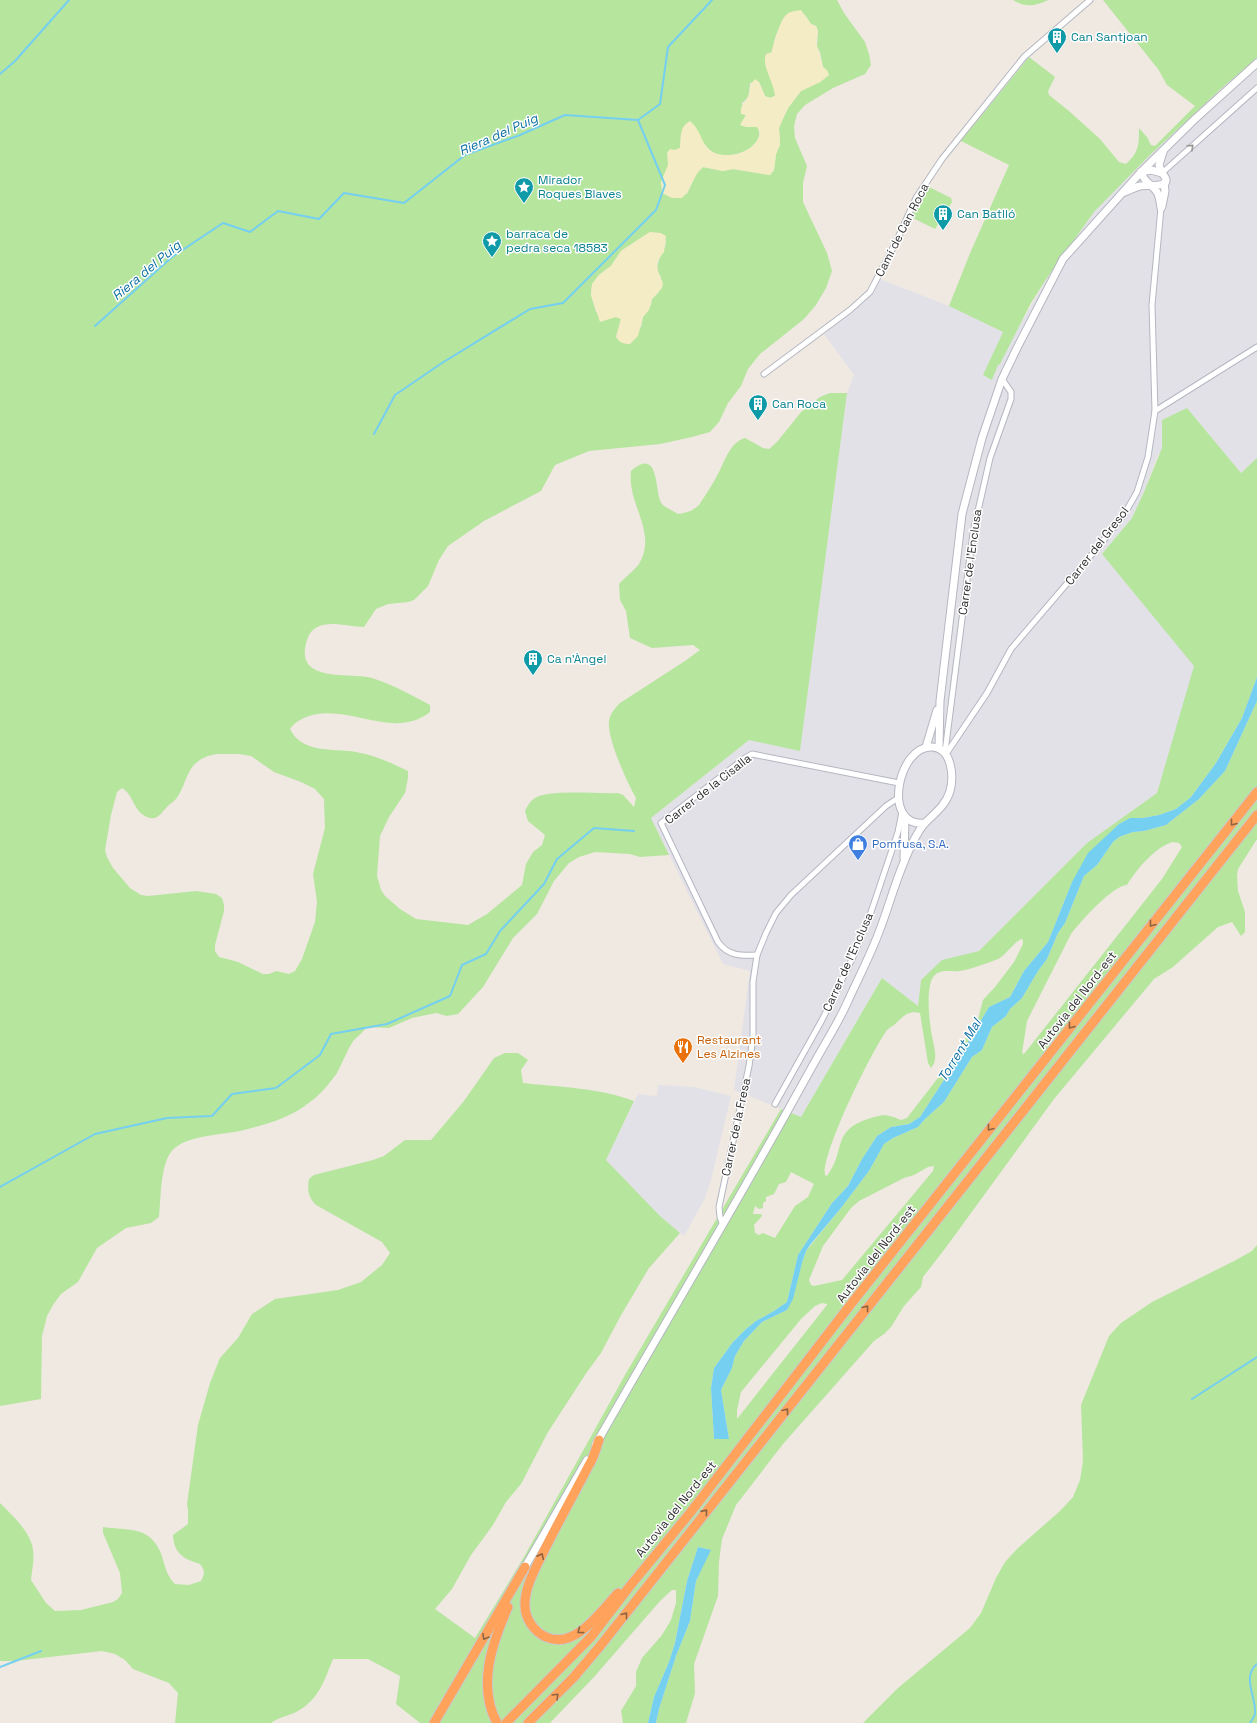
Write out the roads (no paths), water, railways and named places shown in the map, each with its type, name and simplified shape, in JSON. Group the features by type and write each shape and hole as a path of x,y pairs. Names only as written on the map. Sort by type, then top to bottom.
{"highway":[{"name":"Autovia del Nord-est","path":"506,1723 591,1637 630,1586 690,1513 851,1304 1257,792"},
{"name":"Autovia del Nord-est","path":"528,1723 574,1678 601,1646 1257,815"},
{"path":"598,1440 590,1464 558,1521 535,1570 527,1591 525,1606 533,1628 542,1636 562,1641 582,1630 618,1593 630,1586"},
{"path":"434,1723 526,1567"},
{"path":"497,1723 492,1714 487,1695 488,1671 493,1646 500,1625 526,1567"}],"street":[{"name":"Camí de Can Roca","path":"764,374 865,297 872,288 894,246 916,198 942,160 1024,58 1090,0"},
{"path":"926,747 940,700 962,514 982,438 1002,380 1017,348 1063,259 1142,172 1195,119 1257,63"},
{"path":"1162,173 1257,88"},
{"path":"1161,208 1164,197 1165,179 1159,165 1164,151"},
{"path":"1142,172 1151,170 1162,173"},
{"path":"1142,172 1145,182 1151,185 1158,194 1161,208"},
{"path":"1122,194 1141,185 1159,186 1164,183"},
{"name":"Carrer del Gresol","path":"943,751 987,694 1012,649 1125,513 1137,492 1148,457 1155,411 1152,305 1161,208"},
{"path":"1155,411 1256,350"},
{"name":"Carrer de l'Enclusa","path":"943,751 973,533 990,458 1012,392 1002,380"},
{"path":"526,1567 723,1225 843,1010 879,933 904,860 925,823 942,806 950,792 952,777 943,751 940,700"},
{"path":"904,860 904,815 898,798 899,783 912,756 919,749 926,747 943,751"},
{"name":"Carrer de la Cisalla","path":"757,955 732,954 723,948 718,942 661,823 752,754 899,783"},
{"name":"Carrer de la Fresa","path":"723,1225 719,1207 749,1066 753,1037 753,982 757,955 766,933 776,913 791,895 886,806 898,798"},
{"path":"904,815 919,824 925,823"},
{"name":"Carrer de l'Enclusa","path":"775,1104 822,1020 853,957 872,908 904,815"}],"water":[{"path":"1257,677 1257,701 1225,771 1199,799 1166,825 1144,831 1133,832 1119,837 1113,842 1097,865 1084,876 1065,923 1058,933 1047,959 1022,998 1010,1009 1006,1016 992,1027 982,1050 972,1057 944,1102 918,1127 893,1138 884,1144 869,1171 810,1245 806,1251 802,1263 793,1299 787,1310 762,1322 744,1341 735,1356 732,1368 721,1390 729,1439 714,1439 711,1388 714,1368 733,1342 746,1329 787,1302 798,1255 832,1203 848,1186 862,1159 877,1136 891,1127 909,1124 920,1117 989,1007 1010,997 1024,971 1048,942 1072,882 1088,853 1119,824 1130,818 1143,818 1159,815 1176,809 1191,797 1216,763 1242,718"},
{"path":"698,1547 711,1550 696,1581 690,1621 676,1656 656,1723 648,1723 654,1697 669,1662 675,1643 687,1581"}],"waterway":[{"path":"0,74 15,61 69,0"},
{"name":"Riera del Puig","path":"95,326 172,257 223,223 250,232 278,211 319,219 344,193 404,203 465,155 520,135 565,115 638,120 660,104 668,47 712,0"},
{"path":"374,434 395,395 442,363 530,309 563,303 656,210 665,185 638,120"},
{"path":"0,1187 95,1134 167,1118 212,1116 232,1094 276,1088 320,1055 331,1034 387,1024 450,996 462,965 486,954 500,931 544,884 557,859 594,828 634,831"},
{"path":"1192,1399 1257,1357"},
{"path":"0,1667 41,1651"},
{"path":"1250,1723 1255,1714 1250,1675 1252,1669 1257,1664"}],"place":[{"name":"Can Santjoan","path":"1057,54"},
{"name":"Mirador Roques Blaves","path":"524,204"},
{"name":"Can Batlló","path":"943,231"},
{"name":"barraca de pedra seca 18583","path":"492,258"},
{"name":"Can Roca","path":"758,421"},
{"name":"Ca n'Àngel","path":"533,676"},
{"name":"Pomfusa, S.A.","path":"858,861"},
{"name":"Restaurant Les Alzines","path":"683,1064"}],"water label":[{"name":"Torrent Mal","path":"959,1050"}]}
